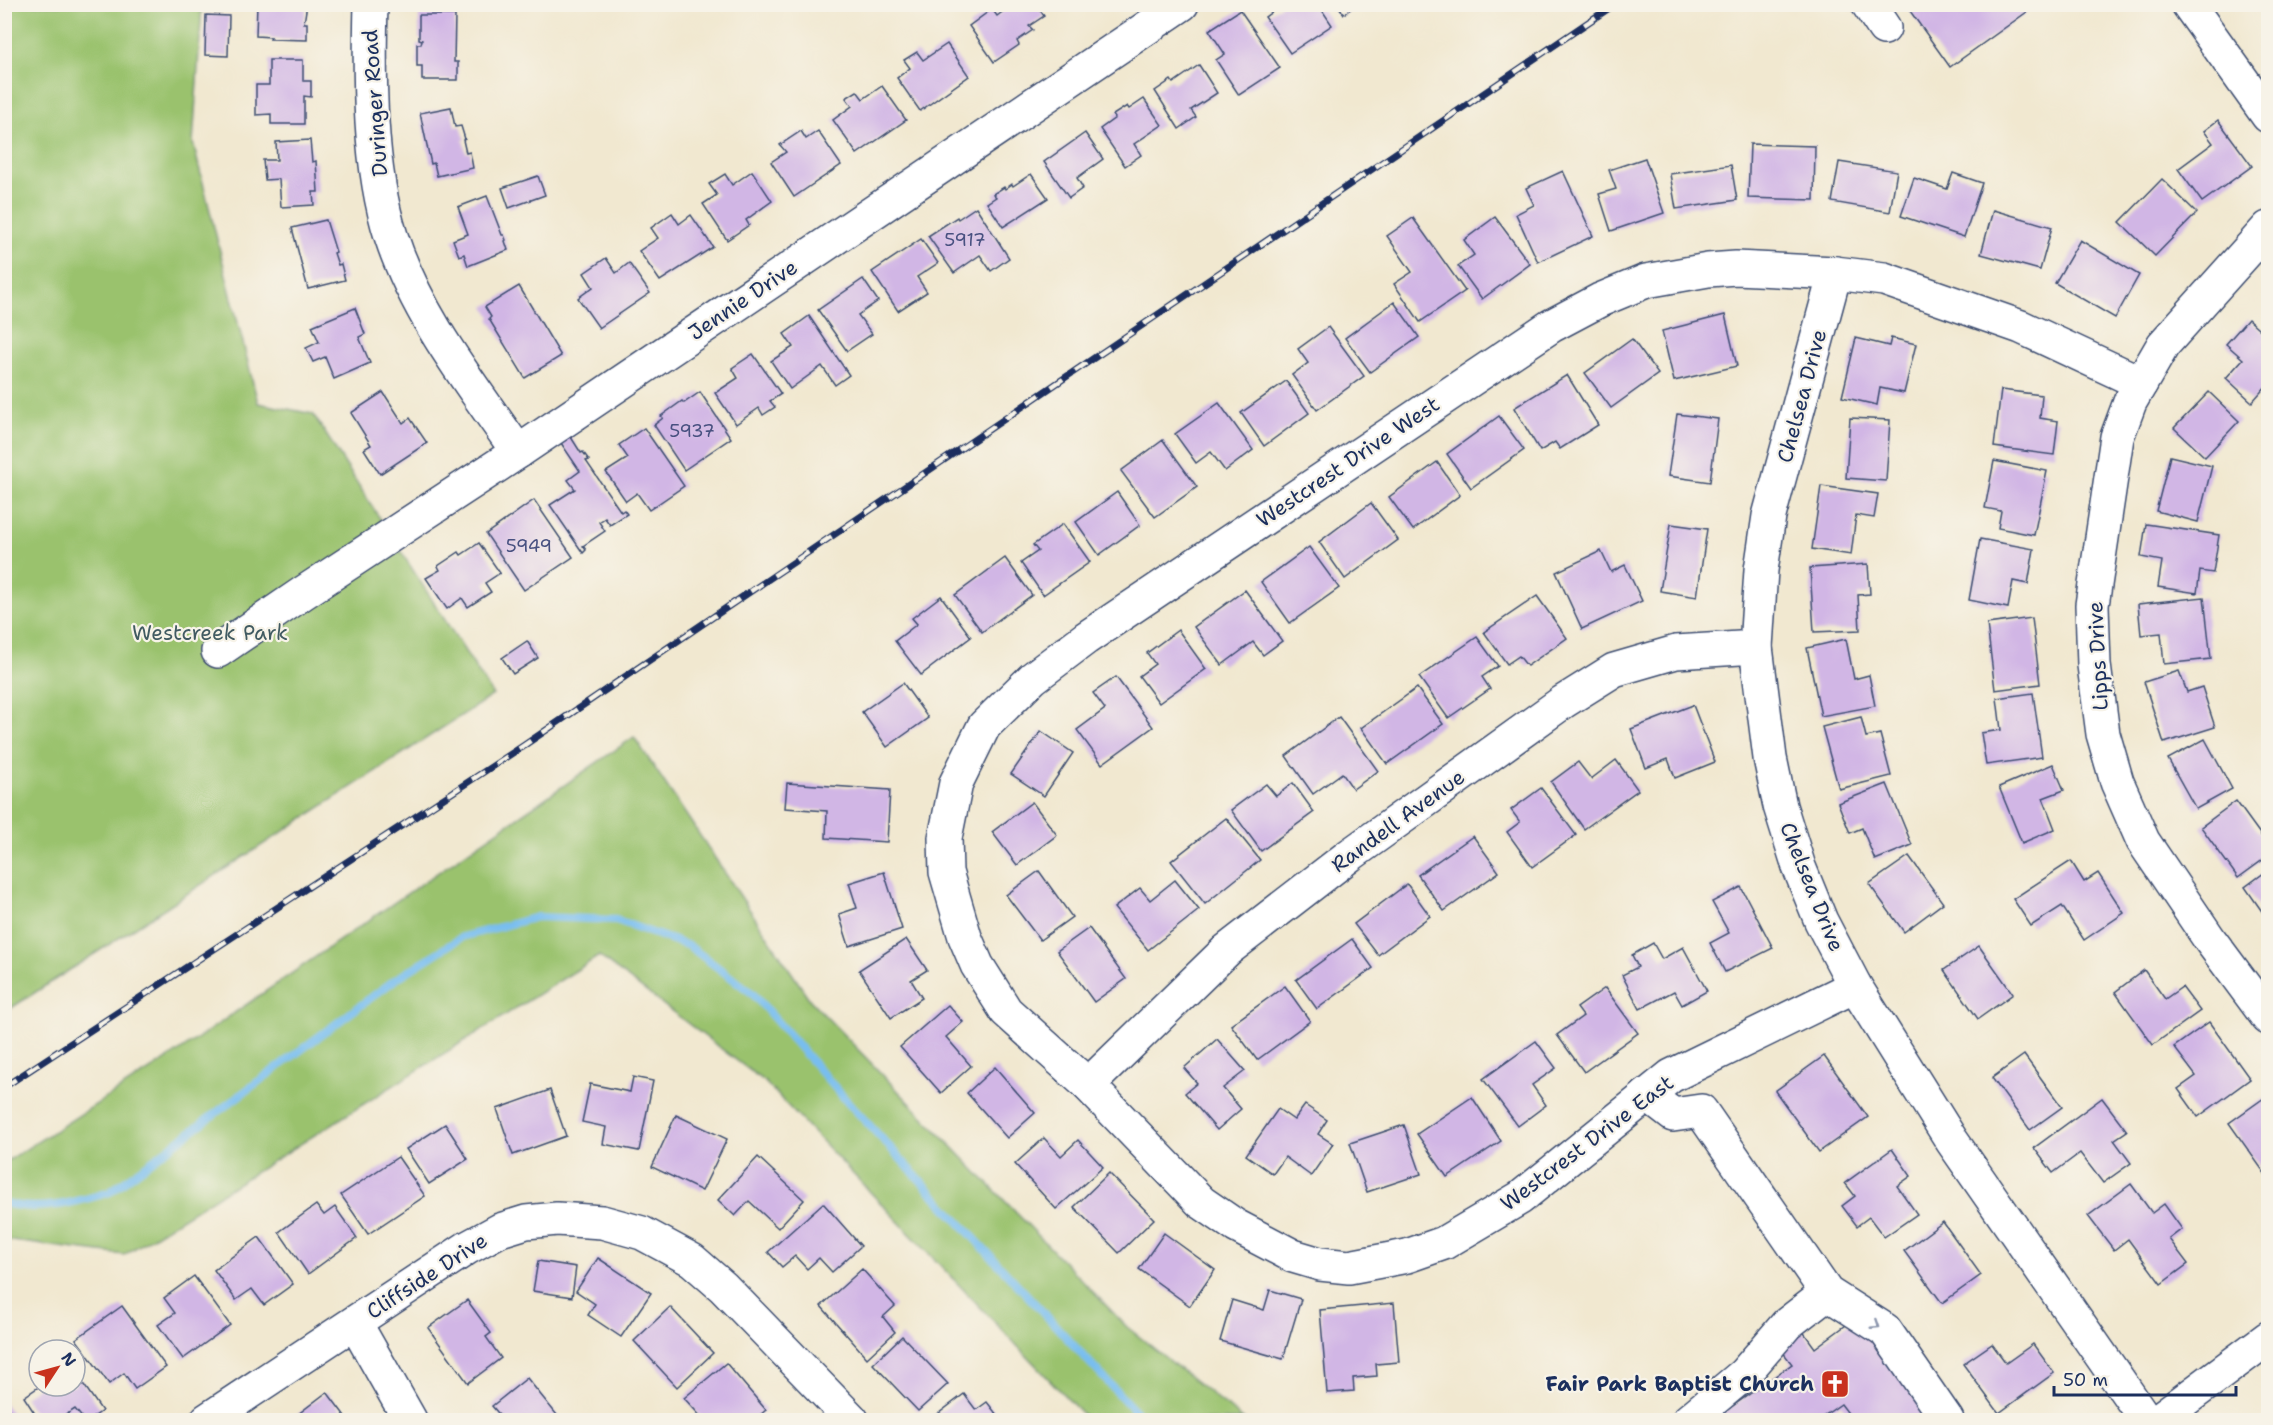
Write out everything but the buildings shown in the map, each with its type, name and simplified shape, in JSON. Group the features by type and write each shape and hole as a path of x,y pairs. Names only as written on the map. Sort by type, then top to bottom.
{"street":[{"name":"Duringer Road","path":"370,4 369,52 376,165 391,235 409,279 433,327 518,452"},
{"name":"Jennie Drive","path":"218,651 518,452 1182,4"},
{"path":"2188,4 2268,116"},
{"name":"Lipps Drive","path":"2268,228 2163,345 2130,402 2117,437 2092,605 2094,665 2103,734 2117,782 2143,841 2210,940 2268,1018"},
{"name":"Westcrest Drive West","path":"1088,1085 1006,1011 977,965 965,937 946,872 945,838 956,783 984,726 1033,678 1086,638 1551,326 1599,300 1646,281 1708,270 1736,268 1835,273 1884,279 2021,327 2141,383"},
{"name":"Chelsea Drive","path":"1835,273 1769,516 1761,570 1756,647 1770,758 1780,806 1799,867 1821,921 1855,986 1952,1141 2146,1420"},
{"name":"Randell Avenue","path":"1088,1085 1227,950 1350,855 1563,702 1614,670 1676,652 1756,647"},
{"name":"Westcrest Drive East","path":"1088,1085 1201,1202 1236,1227 1293,1256 1320,1264 1349,1267 1407,1256 1444,1244 1520,1198 1671,1076 1855,986"},
{"path":"1647,1095 1673,1116 1701,1111 1827,1293 1885,1330 1947,1420"},
{"name":"Cliffside Drive","path":"207,1420 467,1248 500,1230 526,1222 557,1220 602,1222 642,1233 692,1260 723,1287 852,1420"},
{"path":"1689,1420 1744,1374 1787,1324 1827,1293"},
{"path":"355,1323 410,1420"},
{"path":"2158,1420 2268,1338"}],"green space":[{"name":"Westcreek Park","path":"5,5 202,5 193,143 258,403 313,414 493,695 5,1012"},
{"path":"634,737 810,1000 1127,1327 1244,1420 1088,1420 765,1082 599,956 124,1255 5,1240 5,1158 9,1160 172,1056"}],"waterway":[{"path":"4,1203 44,1207 71,1203 110,1192 396,979 462,937 537,917 616,920 689,946 752,993 845,1099 1143,1420"}],"railway":[{"path":"4,1087 523,746 1615,4"}],"place":[{"name":"Fair Park Baptist Church","path":"1835,1384"}]}
